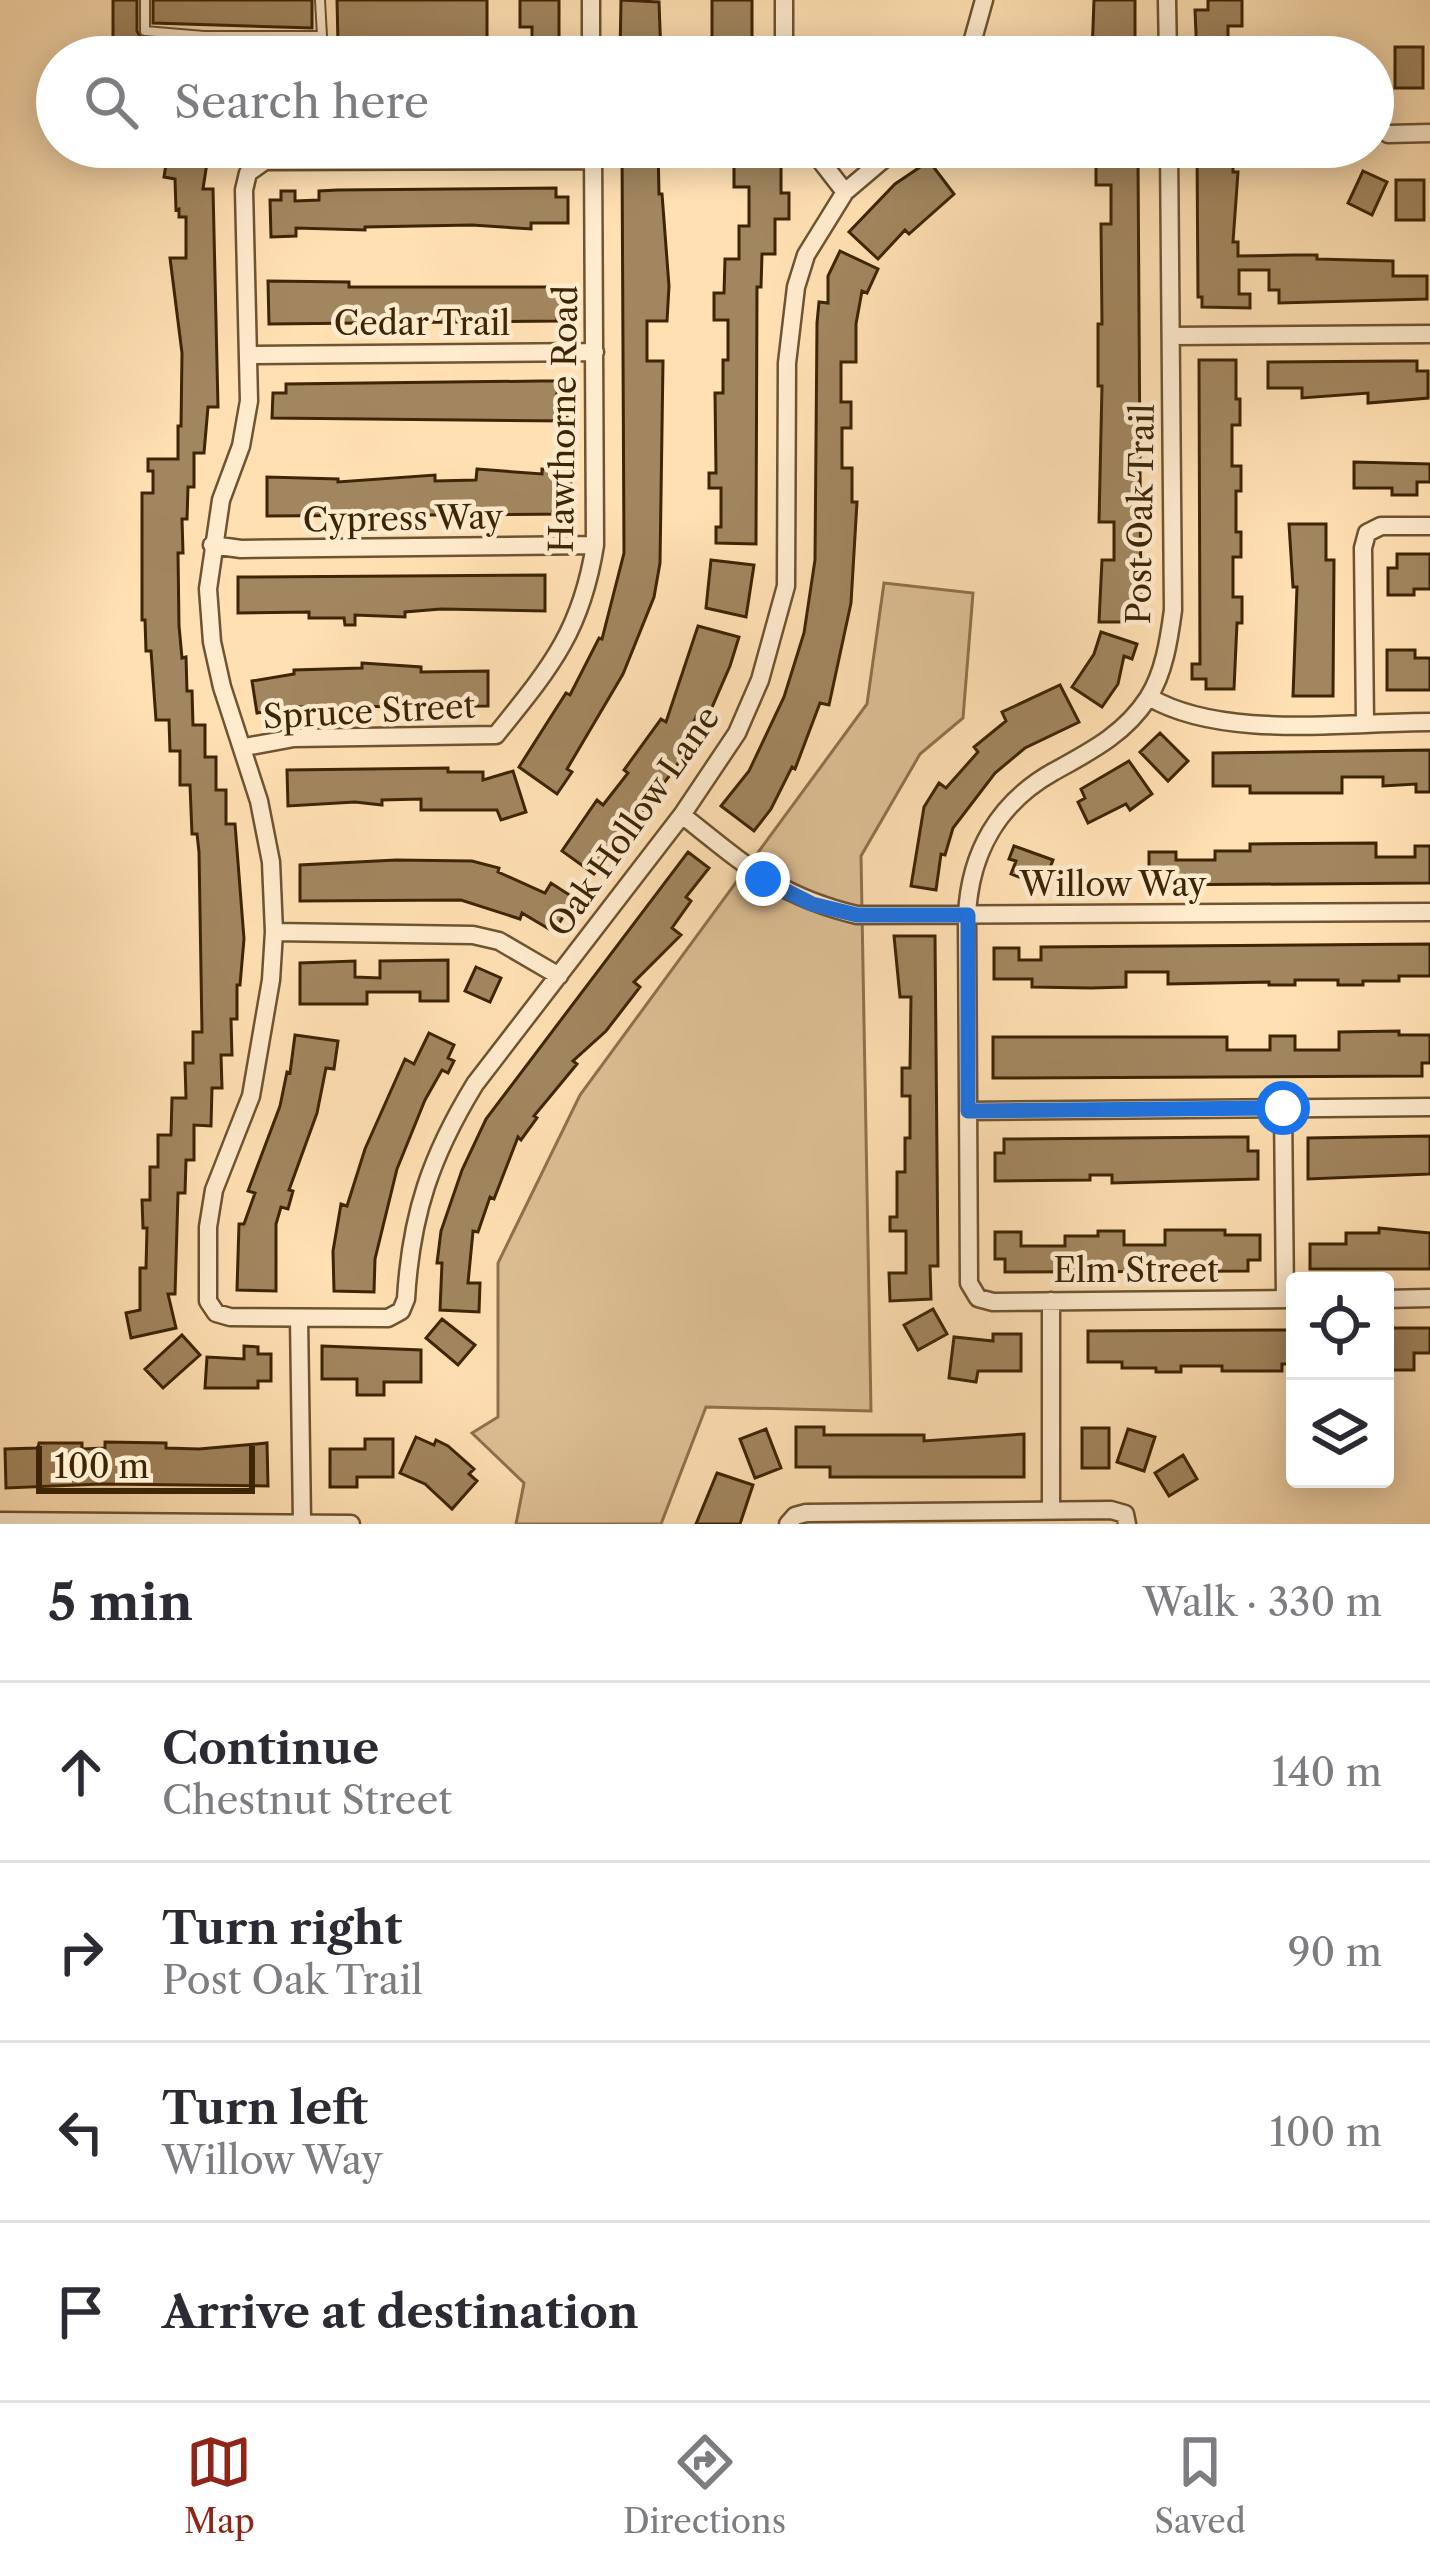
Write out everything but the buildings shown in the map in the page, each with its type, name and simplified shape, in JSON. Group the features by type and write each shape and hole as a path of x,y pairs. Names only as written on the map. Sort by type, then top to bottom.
{"street":[{"path":"591,0 591,36"},
{"path":"784,0 784,36"},
{"path":"974,36 984,0"},
{"path":"1167,0 1168,36"},
{"path":"1394,134 1430,133"},
{"path":"255,168 248,173 244,190 249,401 241,446 221,500 208,589 222,687 245,747 271,862 274,932 264,1030 251,1096 214,1190 208,1227 208,1301 216,1313 230,1317 299,1318 302,1522"},
{"name":"Hawthorne Road","path":"496,735 566,641 589,585 595,545 593,168"},
{"path":"826,168 845,192"},
{"name":"Oak Hollow Lane","path":"299,1318 388,1318 401,1311 416,1212 448,1129 476,1084 682,815 737,733 774,637 786,586 790,319 806,256 845,192 873,168"},
{"name":"Post Oak Trail","path":"977,1298 969,1283 968,1111 968,915 976,857 993,825 1021,793 1094,751 1121,730 1148,697 1166,653 1174,610 1168,168"},
{"path":"1171,336 1430,334"},
{"name":"Cedar Trail","path":"249,355 595,352"},
{"path":"1365,722 1367,533 1382,526 1430,526"},
{"name":"Cypress Way","path":"212,545 241,549 595,545"},
{"path":"1148,697 1174,712 1204,720 1430,722"},
{"name":"Spruce Street","path":"245,747 294,738 496,735"},
{"name":"Willow Way","path":"682,815 763,879 812,904 857,915 1430,912"},
{"path":"274,932 472,935 523,952 560,976"},
{"path":"968,1111 1430,1107"},
{"path":"1283,1108 1289,1272"},
{"name":"Elm Street","path":"977,1298 993,1302 1286,1299"},
{"path":"1394,1298 1430,1298"},
{"path":"1051,1301 1051,1510"},
{"path":"792,1520 1051,1510 1111,1510 1126,1519"},
{"path":"0,1521 351,1524"}],"lane":[{"path":"145,0 145,32 322,36 320,0"}],"shaded area":[{"path":"884,583 973,593 963,718 920,754 861,856 871,1411 706,1407 661,1524 516,1524 524,1483 472,1433 498,1417 498,1263 580,1095 867,704"}],"route":[{"path":"763,879 812,904 857,915 968,915 968,1111 1283,1108"}]}
